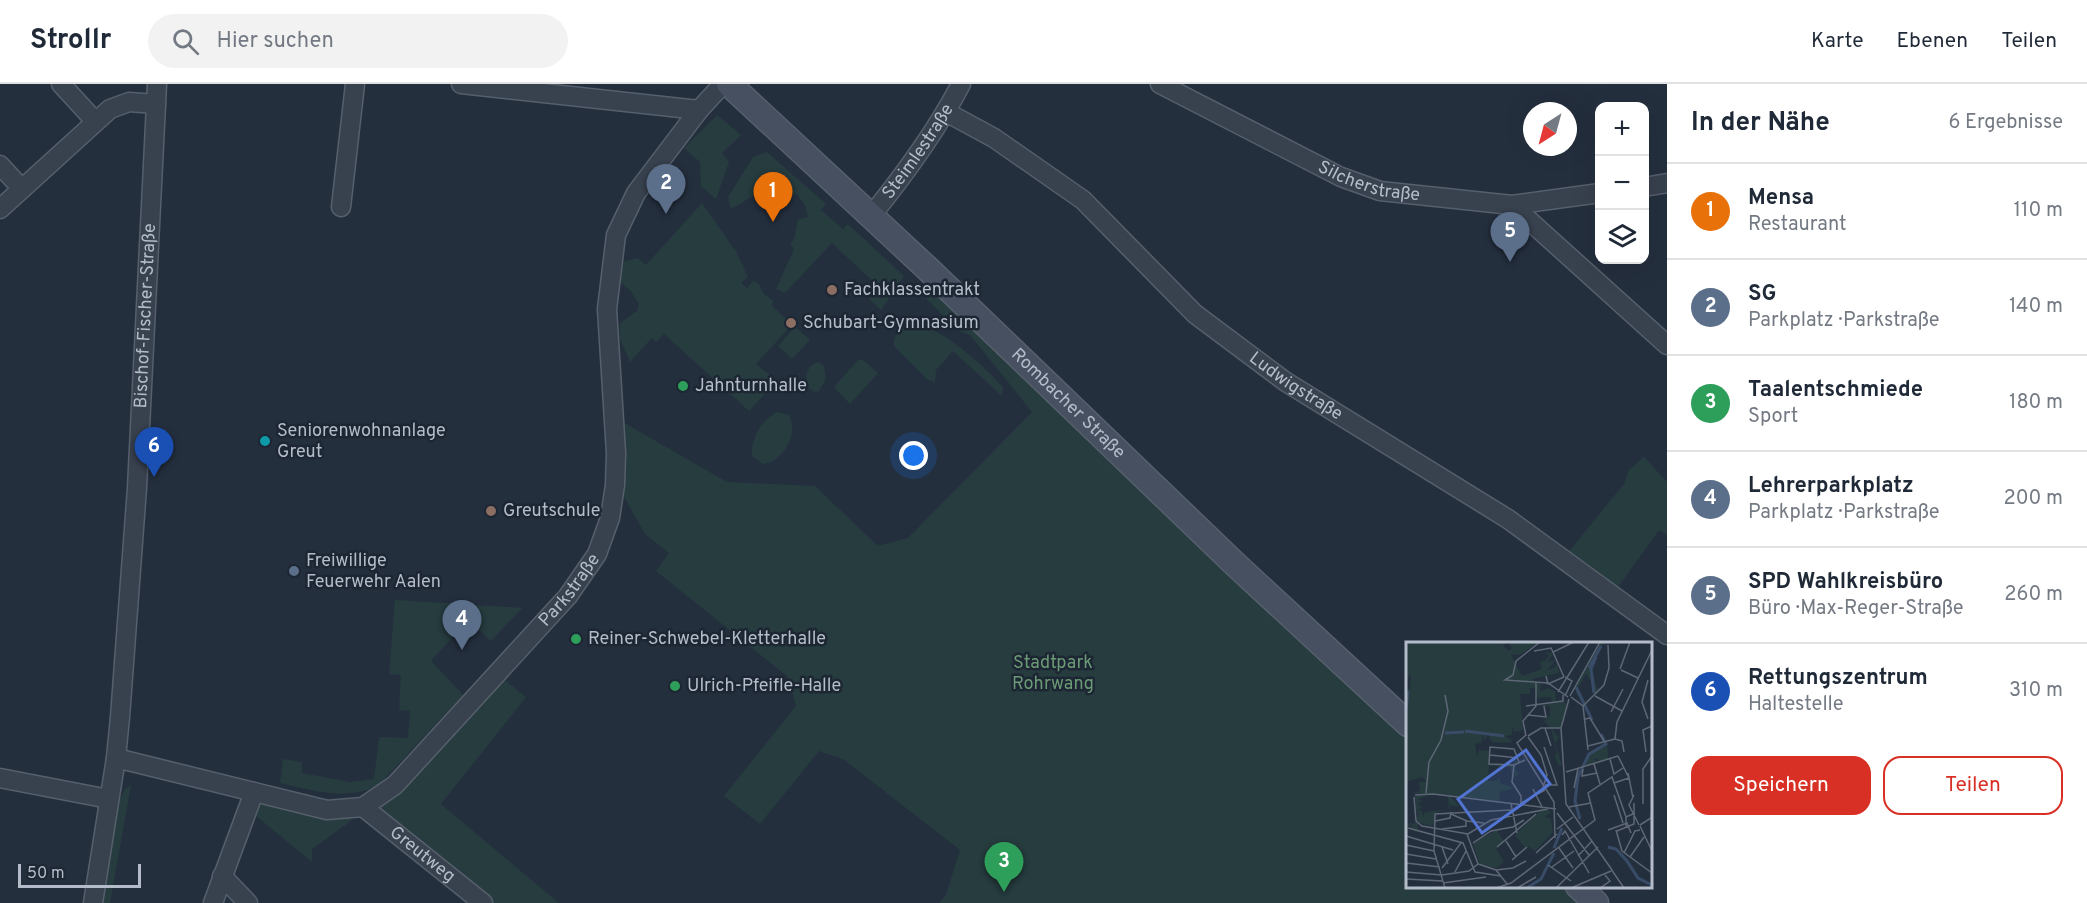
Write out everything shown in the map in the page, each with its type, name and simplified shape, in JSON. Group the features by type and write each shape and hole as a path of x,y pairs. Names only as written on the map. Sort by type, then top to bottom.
{"main road":[{"name":"Rombacher Straße","path":"729,84 1406,723"},
{"path":"1580,888 1596,903"}],"street":[{"path":"61,84 95,121"},
{"name":"Bischof-Fischer-Straße","path":"93,903 116,758 137,488 157,84"},
{"path":"340,207 355,84"},
{"path":"461,84 699,110"},
{"name":"Parkstraße","path":"363,807 395,784 446,729 568,596 597,554 610,518 615,485 616,453 608,309 616,235 636,193 699,110 723,84"},
{"name":"Steimlestraße","path":"870,216 910,167 946,112 961,84"},
{"name":"Silcherstraße","path":"1160,84 1341,177 1380,191 1512,205 1595,194"},
{"path":"0,209 110,109 129,102 156,104"},
{"name":"Ludwigstraße","path":"946,112 994,138 1083,200 1195,314 1286,382 1508,519 1667,635"},
{"path":"0,165 22,189"},
{"path":"1649,186 1667,183"},
{"path":"1512,205 1667,345"},
{"path":"116,758 327,810 363,807"},
{"path":"0,778 109,799"},
{"path":"213,903 254,792"},
{"name":"Greutweg","path":"363,807 483,903"},
{"path":"222,876 248,903"}],"green space":[{"path":"717,115 741,135 722,153 729,162 716,199 701,186 700,162 684,148"},
{"path":"767,152 826,204 821,210 843,229 848,224 904,276 881,310 869,299 879,287 832,243 785,293 776,289 794,249 790,244 794,239 798,220 808,217 805,205 796,193 790,199 782,194 767,192 753,196 731,209 728,197 753,157"},
{"path":"702,203 737,253 748,277 741,283 747,288 753,281 759,284 763,293 773,301 772,306 810,340 792,359 778,346 792,330 789,328 756,364 777,381 749,411 664,334 656,342 652,338 630,362 620,339 620,323 637,311 639,304 630,290 615,278 617,264 637,258 646,265"},
{"name":"Stadtpark Rohrwang","path":"919,291 937,293 1043,396 1406,732 1406,888 1572,888 1589,903 939,903 946,895 960,850 843,759 819,751 760,824 724,796 796,706 788,677 656,571 669,553 645,534 623,495 621,421 727,482 815,486 878,546 908,538 1032,412 970,335 957,330"},
{"path":"913,323 937,332 962,349 1003,387 1002,396 953,351 936,370 935,382 928,380 894,346 899,328"},
{"path":"858,360 863,360 878,373 850,404 834,387"},
{"path":"818,362 824,366 826,379 819,391 815,392 808,388 806,375 810,366"},
{"path":"777,412 789,415 792,422 791,438 777,458 763,464 752,456 753,442 758,430 766,420"},
{"path":"1644,457 1667,482 1667,535 1659,530 1616,590 1566,555 1624,484 1629,470"},
{"path":"395,600 522,608 491,641 468,620 431,661 463,695 377,787 340,794 280,783 283,759 302,762 302,773 350,782 374,779 379,737 408,738 410,711 399,710 401,675 389,674"},
{"path":"497,674 526,697 441,804 559,903 483,903 363,807"},
{"path":"131,785 110,903 99,903 118,803 125,789"},
{"path":"256,797 359,812 348,823 312,849 312,862 250,811"}],"place":[{"name":"SG","path":"666,214"},
{"name":"Mensa","path":"773,222"},
{"name":"SPD Wahlkreisbüro","path":"1510,262"},
{"name":"Fachklassentrakt","path":"832,290"},
{"name":"Schubart-Gymnasium","path":"791,323"},
{"name":"Jahnturnhalle","path":"683,386"},
{"name":"Seniorenwohnanlage Greut","path":"265,441"},
{"name":"Rettungszentrum","path":"154,477"},
{"name":"Greutschule","path":"491,511"},
{"name":"Freiwillige Feuerwehr Aalen","path":"294,571"},
{"name":"Reiner-Schwebel-Kletterhalle","path":"576,639"},
{"name":"Lehrerparkplatz","path":"462,650"},
{"name":"Ulrich-Pfeifle-Halle","path":"675,686"},
{"name":"Taalentschmiede","path":"1004,892"}]}
